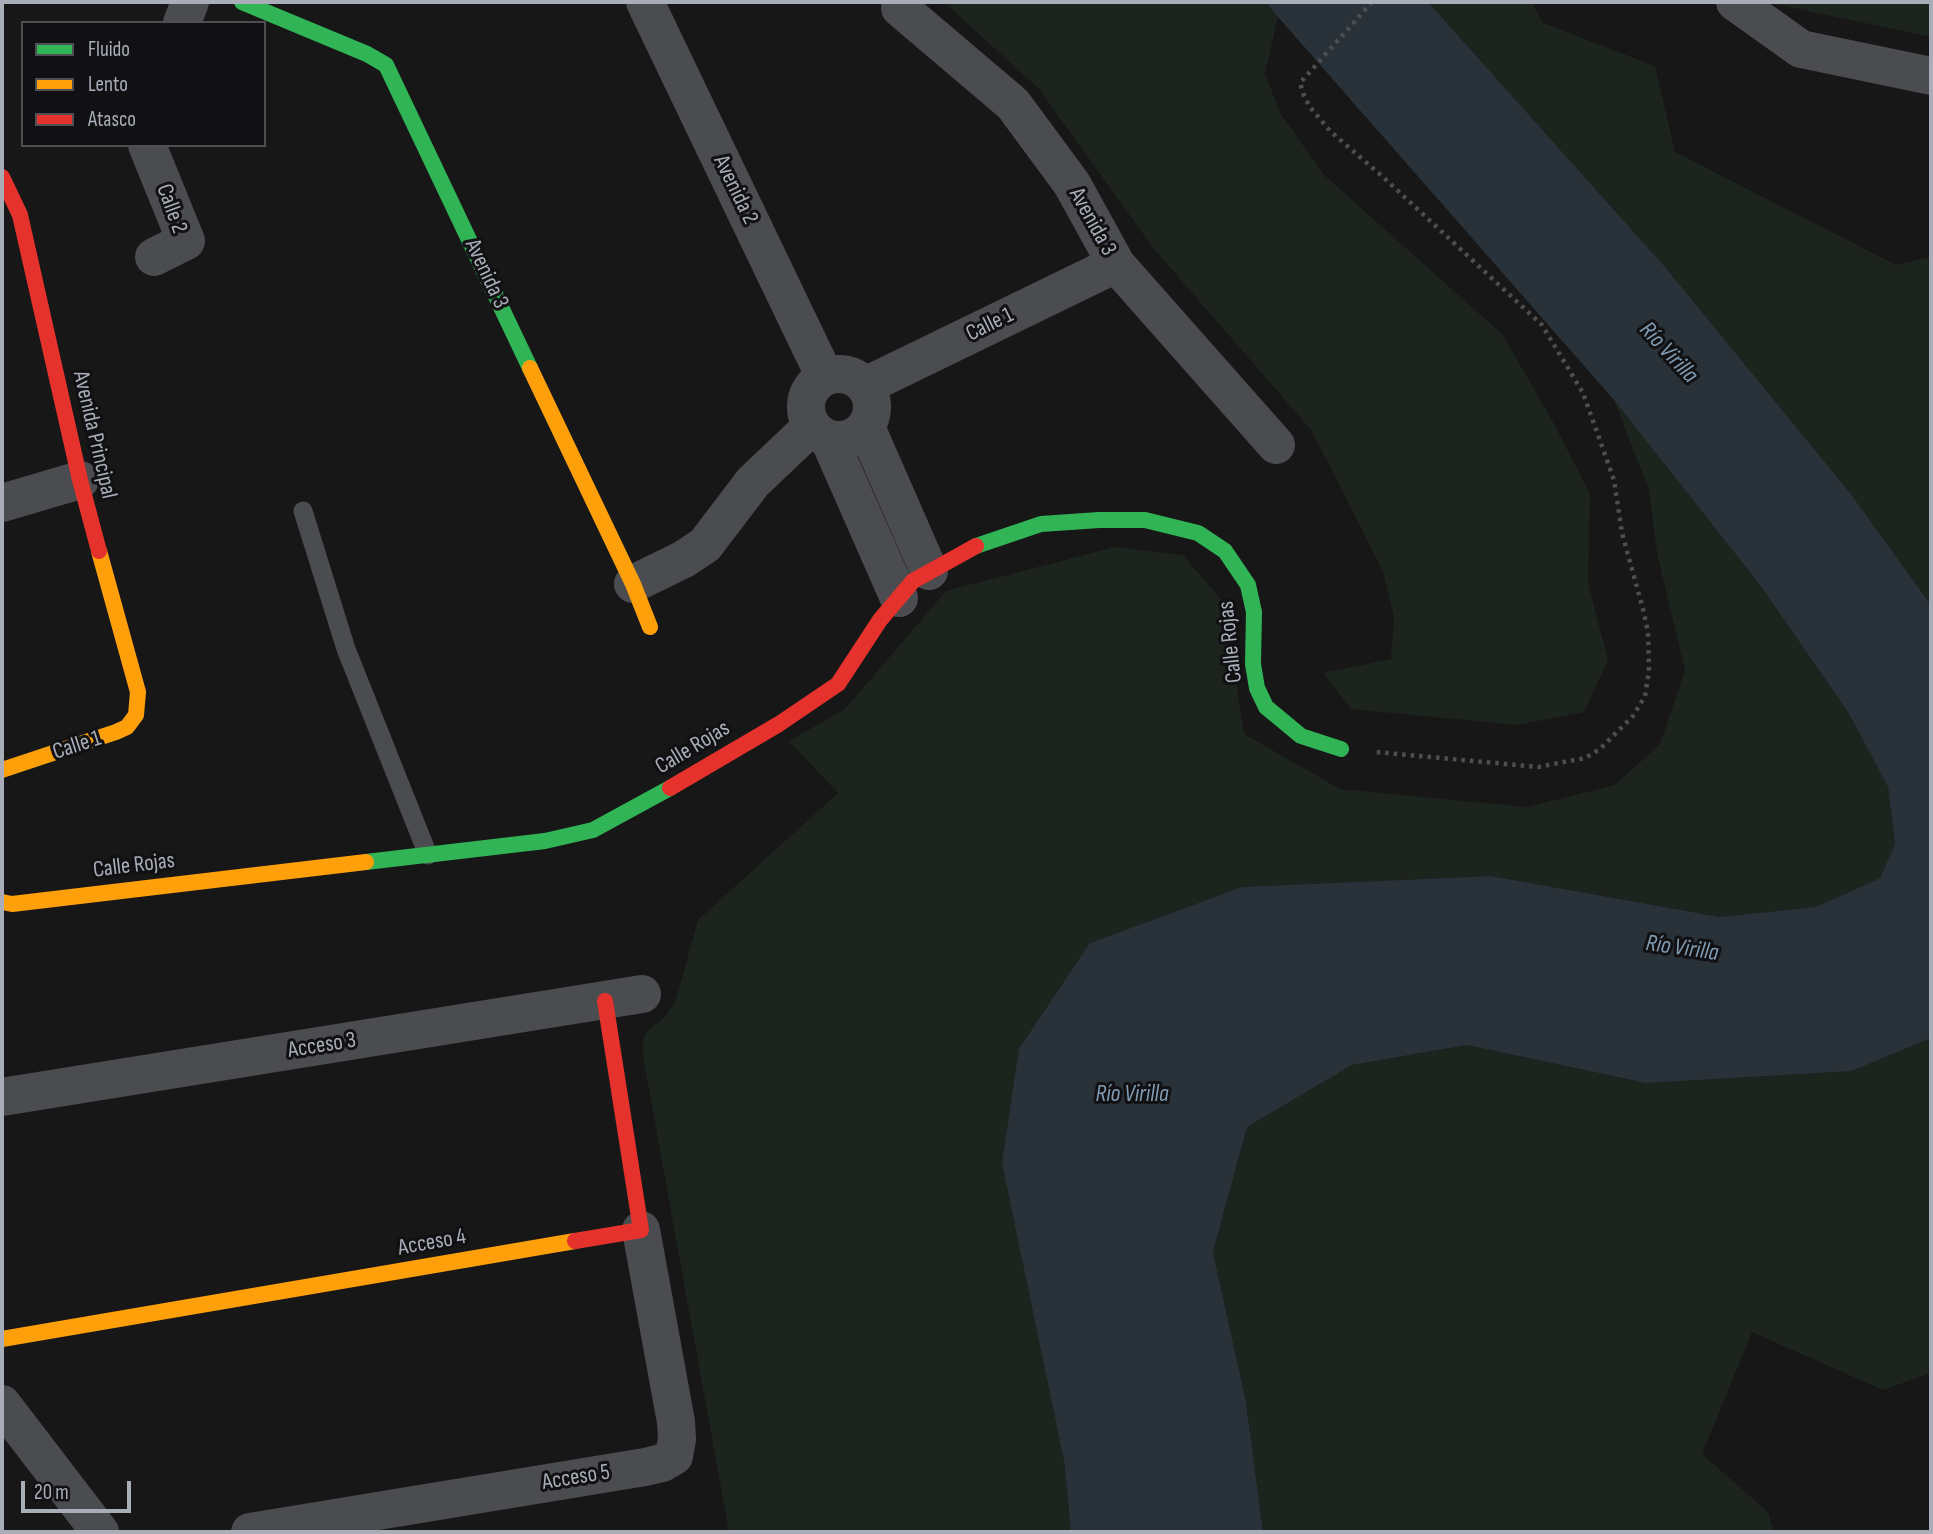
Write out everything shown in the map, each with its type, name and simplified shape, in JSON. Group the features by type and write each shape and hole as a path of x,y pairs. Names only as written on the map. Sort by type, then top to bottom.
{"street":[{"path":"183,21 190,2"},
{"name":"Avenida 3","path":"242,2 367,54 386,65 633,584 650,627"},
{"name":"Avenida 2","path":"645,2 825,377"},
{"path":"1735,2 1801,49 1931,76"},
{"name":"Avenida 3","path":"900,8 1013,104 1072,184 1116,264 1276,445"},
{"name":"Calle 2","path":"148,147 186,241 154,257"},
{"name":"Avenida Principal","path":"2,177 138,692 138,705"},
{"name":"Calle 1","path":"865,386 1116,264"},
{"path":"633,584 684,559 705,545 753,482 820,432 850,439 866,427 872,406 865,386 847,375 835,374 825,377 809,393 807,415 820,432 899,598"},
{"path":"866,427 929,571"},
{"path":"2,503 80,480"},
{"name":"Calle Rojas","path":"2,902 12,904 545,841 593,830 636,808 779,724 838,684 880,620 913,581 969,548 1041,524 1145,520 1198,533 1225,551 1248,585 1254,612 1253,664 1257,688 1266,707 1301,736 1341,749"},
{"name":"Calle 1","path":"2,771 127,727 136,716 138,705"},
{"name":"Acceso 3","path":"2,1097 642,994"},
{"path":"605,1000 640,1230"},
{"name":"Acceso 4","path":"2,1339 640,1230"},
{"name":"Acceso 5","path":"250,1532 645,1467 662,1463 674,1456 676,1422 640,1230"},
{"path":"2,1404 100,1532"}],"lane":[{"path":"303,510 346,649 428,855"}],"path":[{"path":"1341,749 1538,767 1585,758 1600,749 1633,716 1645,696 1649,671 1648,632 1622,533 1614,480 1583,393 1542,326 1330,131 1310,107 1300,83 1372,2"}],"shaded area":[{"path":"944,2 1265,2 1278,17 1265,73 1280,113 1324,175 1502,334 1552,420 1590,494 1588,583 1608,660 1584,712 1517,725 1351,709 1323,673 1391,659 1394,617 1383,572 1312,431 1154,249 1039,89"},
{"path":"1428,2 1531,2 1543,23 1655,66 1675,152 1896,265 1931,257 1931,605 1850,493 1665,267"},
{"path":"1765,2 1931,2 1931,37"},
{"path":"1614,400 1760,585 1848,712 1888,787 1895,844 1880,878 1816,907 1720,917 1491,876 1242,887 1090,943 1064,1460 1071,1532 729,1532 643,1056 643,1039 675,1003 698,920 838,793 789,741 845,709 946,591 1115,547 1183,555 1224,603 1244,734 1340,789 1527,807 1615,785 1660,744 1685,670 1657,553 1649,490"},
{"path":"1931,1038 1931,1373 1883,1390 1752,1332 1702,1454 1768,1512 1774,1532 1263,1532 1246,1402 1213,1252 1247,1127 1352,1065 1467,1045 1646,1083 1852,1071"}],"water":[{"name":"Río Virilla","path":"1265,2 1428,2 1665,267 1850,493 1931,605 1931,1038 1852,1071 1646,1083 1467,1045 1352,1065 1247,1127 1213,1252 1246,1402 1263,1532 1071,1532 1064,1460 1002,1163 1019,1049 1090,943 1242,887 1491,876 1720,917 1816,907 1880,878 1895,844 1888,787 1848,712 1760,585 1614,400"}],"traffic: fast":[{"path":"242,2 367,54 386,65 530,368"},
{"path":"976,546 1041,524 1099,520 1145,520 1198,533 1225,551 1248,585 1254,612 1253,664 1257,688 1266,707 1301,736 1341,749"},
{"path":"366,862 545,841 593,830 670,788"}],"traffic: slow":[{"path":"530,368 633,584 650,627"},
{"path":"2,770 116,732 127,727 136,715 138,692 99,551"},
{"path":"2,902 12,904 366,862"},
{"path":"2,1339 575,1241"}],"traffic: jam":[{"path":"2,177 20,215 80,480 99,551"},
{"path":"670,788 779,724 838,684 880,620 913,581 976,546"},
{"path":"575,1241 641,1230 605,1001"}]}
